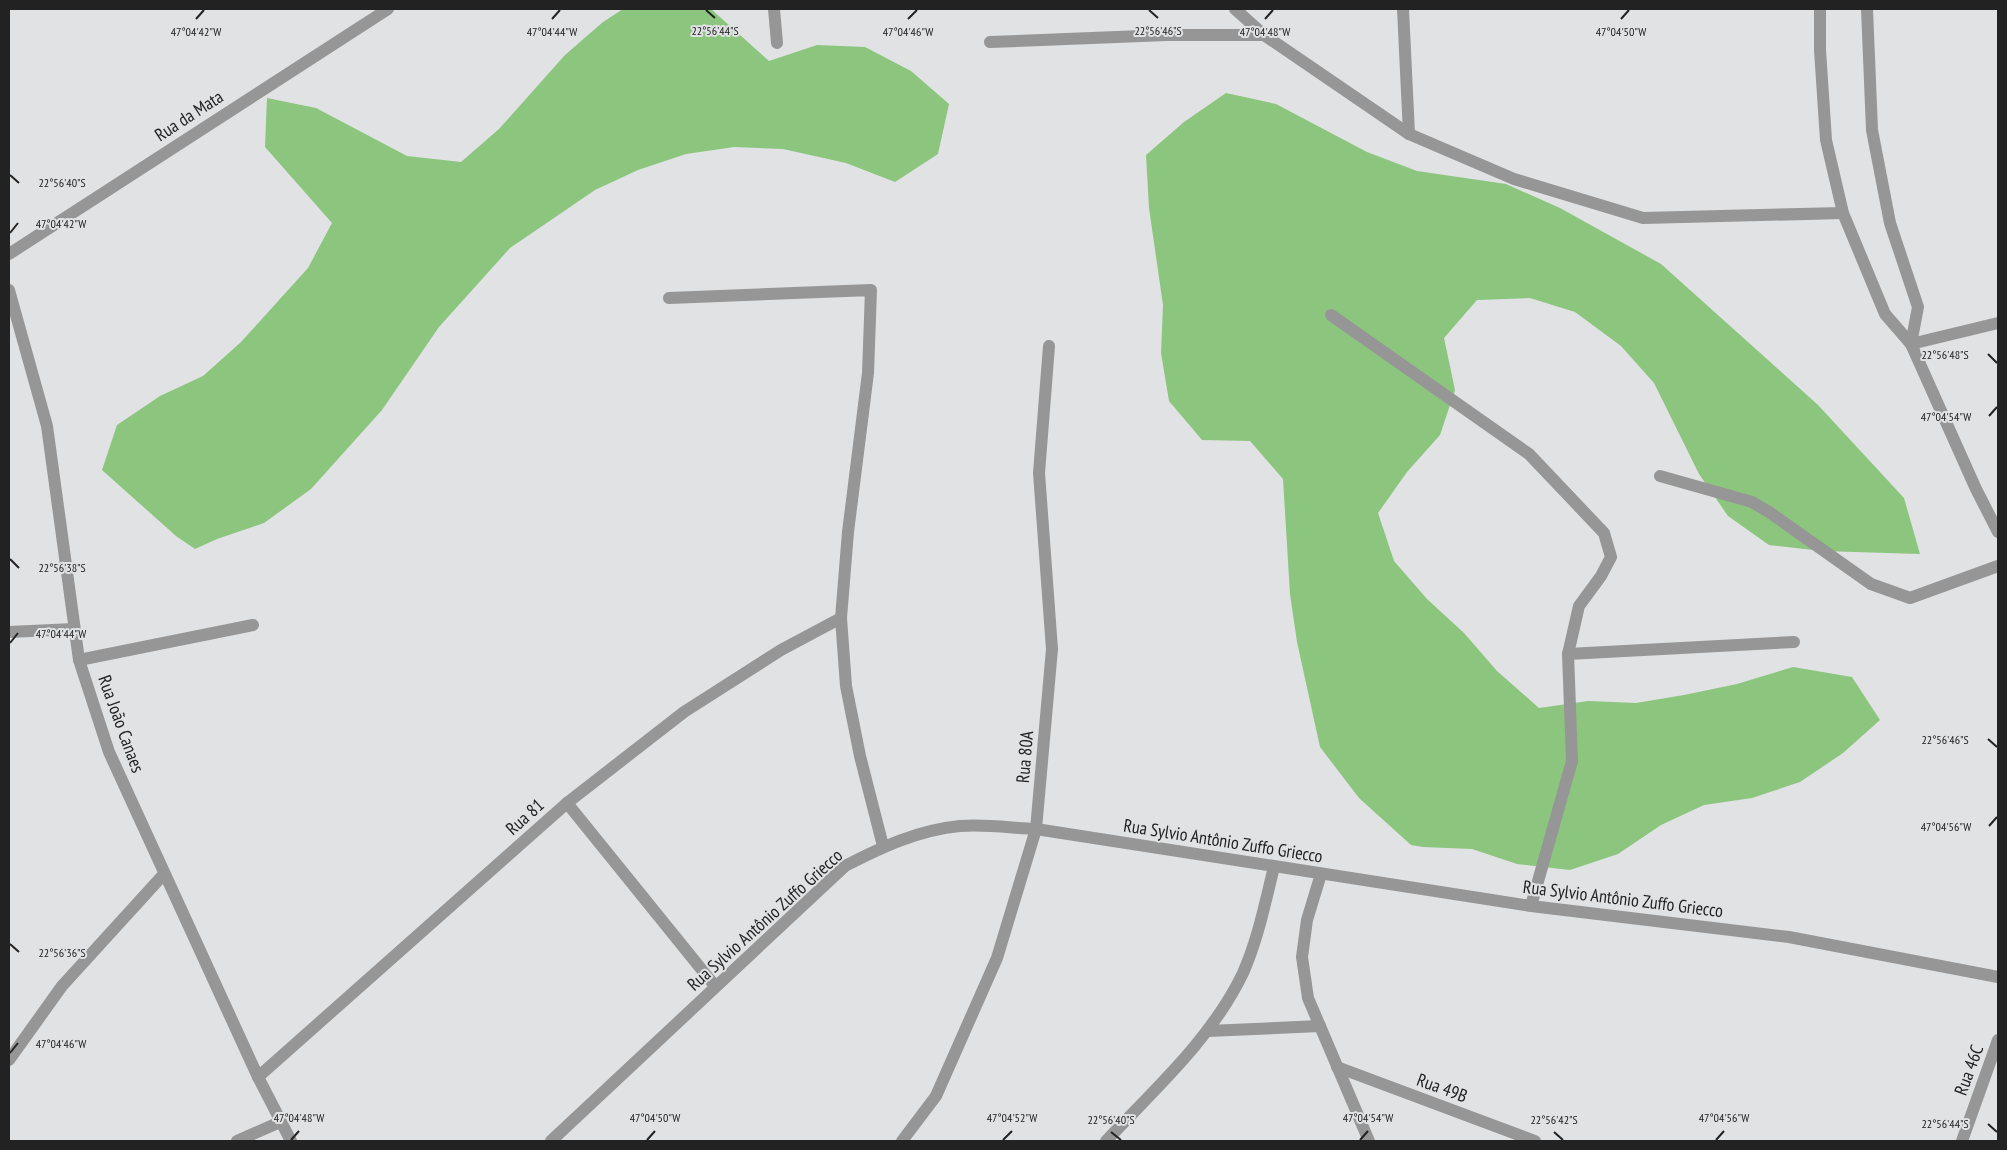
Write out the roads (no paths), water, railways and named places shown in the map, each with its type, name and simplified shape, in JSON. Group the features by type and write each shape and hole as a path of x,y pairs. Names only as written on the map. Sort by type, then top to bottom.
{"street":[{"name":"Rua da Mata","path":"9,254 367,14 388,9"},
{"path":"774,9 778,43"},
{"path":"1235,9 1264,35 1409,134 1514,179 1643,218 1843,213"},
{"path":"1403,9 1409,134"},
{"path":"1820,9 1820,50 1826,140 1843,213 1885,314 1911,344 1976,489 1998,532"},
{"path":"1867,9 1872,130 1890,224 1918,306 1911,344"},
{"path":"990,42 1167,35 1264,35"},
{"name":"Rua João Canaes","path":"9,290 47,426 79,660 109,752 258,1077 290,1141"},
{"path":"669,298 871,290 868,373 848,532 841,618 846,686 860,756 884,846"},
{"path":"1330,315 1529,454 1604,532 1611,557 1601,576 1579,606 1568,654 1572,761 1531,906"},
{"path":"1911,344 1998,323"},
{"name":"Rua 80A","path":"902,1141 936,1096 997,958 1036,829 1052,648 1040,473 1049,346"},
{"path":"1660,476 1752,502 1871,584 1910,598 1998,566"},
{"name":"Rua 81","path":"258,1077 567,803 684,712 781,650 841,618"},
{"path":"79,660 253,624"},
{"path":"9,632 74,629"},
{"path":"1568,654 1794,642"},
{"path":"567,803 716,986"},
{"name":"Rua Sylvio Antônio Zuffo Griecco","path":"551,1141 845,866 884,846 928,831 961,826 1036,829 1531,906 1789,937 1998,977"},
{"path":"1106,1141 1208,1031 1242,974 1256,940 1274,867"},
{"path":"9,1060 62,986 164,874"},
{"path":"1321,874 1307,920 1302,957 1308,998 1369,1141"},
{"path":"1208,1031 1320,1026"},
{"name":"Rua 46C","path":"1962,1141 1998,1040"},
{"name":"Rua 49B","path":"1337,1068 1535,1141"},
{"path":"237,1141 280,1122"}]}
